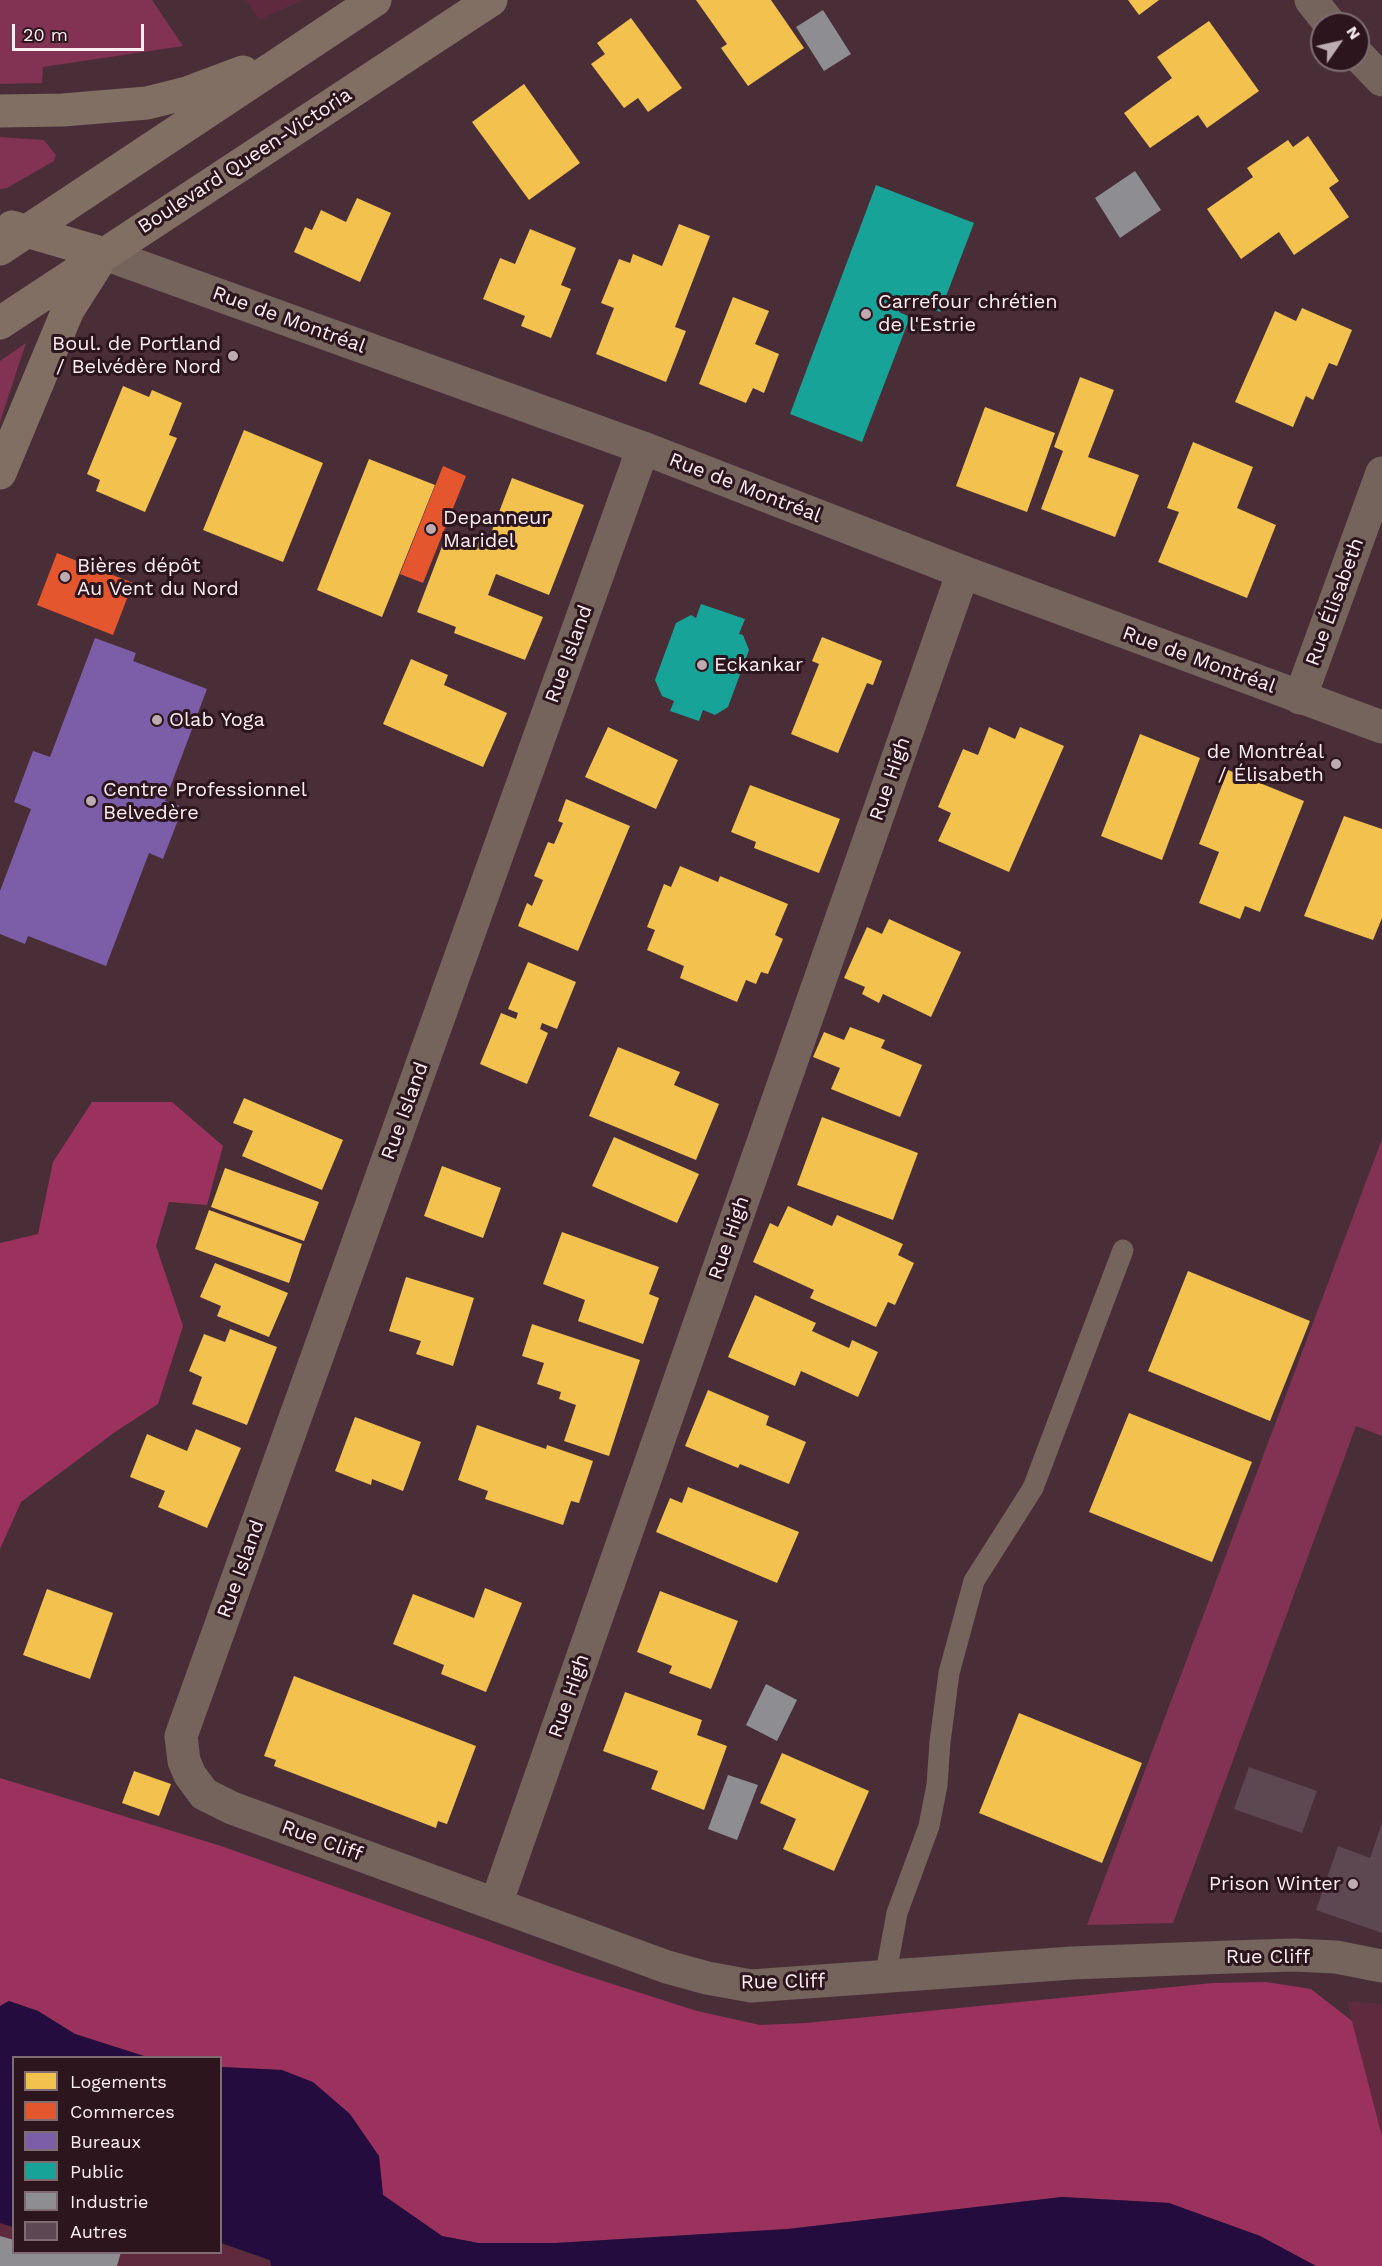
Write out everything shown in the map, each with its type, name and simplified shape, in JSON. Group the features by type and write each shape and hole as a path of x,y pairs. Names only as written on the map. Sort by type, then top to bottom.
{"main road":[{"path":"9,235 375,0"},
{"name":"Boulevard Queen-Victoria","path":"0,323 491,0"},
{"path":"0,111 63,110 147,103 187,93 238,74 315,39"},
{"path":"0,473 68,310 84,281 105,254 9,235"}],"street":[{"path":"1311,0 1320,12"},
{"path":"1370,68 1382,80"},
{"name":"Rue de Montréal","path":"105,254 642,448 963,572 1382,727"},
{"name":"Rue Island","path":"190,1776 184,1761 181,1736 642,448"},
{"name":"Rue Élisabeth","path":"1300,698 1382,473"},
{"name":"Rue High","path":"496,1904 963,572"},
{"name":"Rue Cliff","path":"190,1776 204,1794 232,1808 668,1967 707,1978 751,1986 1072,1963 1251,1956 1336,1957 1382,1966"}],"lane":[{"path":"885,1978 897,1913 929,1826 938,1785 940,1742 949,1673 975,1581 1033,1488 1123,1250"}],"shaded area":[{"path":"0,0 152,0 183,46 43,67 42,83 0,84"},
{"path":"246,0 303,0 259,20"},
{"path":"0,137 44,140 56,155 54,161 7,188 0,189"},
{"path":"26,343 0,422 0,361"},
{"path":"92,1102 172,1102 223,1146 207,1205 169,1202 156,1246 183,1326 158,1404 115,1432 21,1502 0,1549 0,1243 38,1234 53,1162"},
{"path":"1382,1139 1382,1436 1356,1426 1173,1923 1087,1925"},
{"path":"0,1778 221,1846 575,1972 697,2011 760,2025 806,2023 1213,1983 1266,1982 1311,1989 1352,2021 1382,2136 1382,2266 1316,2266 1260,2236 1169,2203 1062,2197 788,2229 556,2243 478,2243 442,2236 383,2195 379,2156 282,2070 222,2067 222,2056 144,2056 75,2034 38,2011 9,2001 0,2006"},
{"path":"9,2001 38,2011 75,2034 144,2056 12,2056 12,2227 0,2223 0,2006"},
{"path":"1347,2001 1382,2004 1382,2136 1352,2021"},
{"path":"222,2067 282,2070 313,2082 350,2114 379,2156 383,2195 442,2236 478,2243 556,2243 788,2229 1062,2197 1169,2203 1260,2236 1316,2266 271,2266 270,2260 222,2243"},
{"path":"0,2223 12,2227 12,2254 222,2254 222,2243 270,2261 271,2266 0,2266"}],"building: Logements":[{"path":"696,0 771,0 804,48 748,86 721,48 727,44"},
{"path":"1128,0 1159,0 1139,15"},
{"path":"631,18 682,88 648,112 638,98 624,108 591,64 605,54 597,43"},
{"path":"1209,21 1259,91 1207,128 1198,115 1150,148 1124,113 1172,78 1157,57"},
{"path":"524,84 580,163 529,200 472,122"},
{"path":"1308,136 1339,181 1329,188 1349,217 1294,255 1279,232 1241,259 1207,209 1253,177 1247,168 1288,140 1293,147"},
{"path":"357,198 391,213 360,282 294,252 305,227 312,230 321,210 346,222"},
{"path":"679,224 710,236 675,327 686,331 666,382 596,354 614,308 601,303 619,259 630,263 633,254 662,266"},
{"path":"530,229 576,248 561,285 571,289 551,338 521,326 525,316 483,299 500,258 515,264"},
{"path":"733,297 769,311 755,344 779,354 764,393 753,388 746,403 699,384"},
{"path":"1302,308 1352,330 1337,366 1329,363 1313,400 1306,396 1293,427 1235,402 1275,311 1296,321"},
{"path":"1080,377 1114,390 1088,457 1139,475 1115,537 1041,509 1063,451 1054,447"},
{"path":"123,386 149,397 152,390 182,403 169,435 177,438 145,512 96,491 100,480 87,474"},
{"path":"985,407 1055,433 1027,512 956,486"},
{"path":"244,430 323,463 283,562 203,530"},
{"path":"1193,442 1253,467 1237,508 1276,525 1247,598 1158,562 1179,512 1167,508"},
{"path":"369,459 435,485 382,617 317,590"},
{"path":"512,478 584,505 549,595 496,574 488,595 543,617 525,660 454,633 456,627 417,612 446,536 476,548 480,538 488,541"},
{"path":"822,637 882,661 873,685 867,683 838,753 791,734 819,664 812,661"},
{"path":"411,659 448,675 444,685 507,713 483,767 383,724"},
{"path":"608,727 678,760 656,809 585,777"},
{"path":"989,727 1015,739 1020,727 1064,746 1009,872 938,841 951,813 938,807 963,749 978,755"},
{"path":"1140,734 1200,758 1162,860 1101,836"},
{"path":"1228,770 1304,801 1260,912 1245,906 1240,919 1199,903 1219,852 1199,844"},
{"path":"750,785 840,819 819,873 754,848 756,842 731,832"},
{"path":"566,799 630,826 578,951 518,926 527,903 532,906 543,880 534,876 548,842 554,844 563,823 558,821"},
{"path":"1344,816 1382,829 1382,918 1373,940 1304,916"},
{"path":"680,866 718,882 720,876 788,904 775,935 783,939 768,974 761,972 756,984 746,980 737,1002 680,978 684,966 647,950 655,930 647,927 664,884 671,887"},
{"path":"889,919 961,952 931,1017 883,994 879,1003 862,994 865,987 844,978 867,927 882,934"},
{"path":"528,962 576,982 557,1029 542,1023 540,1029 548,1033 527,1084 480,1064 501,1013 516,1019 518,1013 508,1009"},
{"path":"850,1027 885,1040 881,1048 922,1065 900,1117 831,1089 840,1068 813,1057 824,1032 844,1040"},
{"path":"618,1047 680,1072 674,1085 719,1104 696,1160 589,1116"},
{"path":"244,1098 343,1140 322,1190 242,1156 253,1131 233,1123"},
{"path":"822,1117 918,1153 893,1220 797,1185"},
{"path":"614,1137 699,1174 677,1223 592,1186"},
{"path":"442,1166 501,1188 483,1238 424,1216"},
{"path":"225,1168 319,1202 304,1241 211,1207"},
{"path":"788,1206 832,1226 837,1215 903,1244 898,1255 914,1263 895,1305 888,1302 876,1327 810,1298 814,1290 753,1262 770,1223 778,1227"},
{"path":"209,1210 302,1244 289,1283 195,1249"},
{"path":"562,1232 659,1267 649,1294 659,1298 643,1344 578,1321 585,1300 543,1284"},
{"path":"215,1263 288,1293 269,1337 217,1316 221,1306 200,1297"},
{"path":"1188,1271 1310,1321 1270,1421 1148,1371"},
{"path":"406,1277 474,1298 453,1366 416,1354 421,1341 389,1331"},
{"path":"755,1295 816,1323 812,1331 849,1348 852,1340 878,1352 858,1397 801,1371 795,1386 728,1357"},
{"path":"532,1324 640,1360 609,1456 564,1441 576,1405 559,1399 561,1392 537,1384 544,1363 522,1356"},
{"path":"230,1329 277,1347 247,1425 192,1404 202,1377 189,1371 204,1334 225,1342"},
{"path":"708,1390 769,1416 766,1425 806,1442 789,1484 740,1464 738,1468 685,1446"},
{"path":"1129,1413 1252,1462 1212,1562 1089,1512"},
{"path":"355,1417 421,1442 403,1491 372,1479 371,1485 335,1471"},
{"path":"477,1425 546,1449 547,1445 593,1461 579,1503 571,1501 563,1525 485,1499 488,1491 458,1480"},
{"path":"196,1429 241,1448 207,1528 158,1507 165,1491 130,1477 147,1434 187,1451"},
{"path":"688,1487 799,1532 777,1583 656,1532 670,1498 682,1503"},
{"path":"485,1588 522,1603 486,1692 441,1674 444,1665 393,1644 413,1594 474,1618"},
{"path":"47,1589 113,1613 90,1679 23,1655"},
{"path":"660,1591 738,1621 711,1689 669,1673 672,1666 637,1652"},
{"path":"294,1676 476,1746 447,1824 438,1821 436,1828 274,1766 276,1760 264,1756"},
{"path":"625,1692 702,1720 697,1735 727,1746 704,1810 651,1789 658,1771 603,1751"},
{"path":"1019,1713 1142,1763 1102,1863 979,1813"},
{"path":"782,1753 869,1791 834,1871 783,1849 796,1819 760,1803"},
{"path":"134,1771 171,1784 159,1816 122,1803"}],"building: Commerces":[{"name":"Depanneur Maridel","path":"443,466 466,476 423,583 400,574"},
{"path":"57,553 133,583 113,635 37,605"}],"building: Bureaux":[{"name":"Centre Professionnel Belvedère","path":"95,638 136,653 133,661 207,689 165,801 183,807 163,859 149,853 106,966 28,936 25,944 0,934 0,891 31,809 14,802 33,751 50,757"}],"building: Public":[{"name":"Carrefour chrétien de l'Estrie","path":"876,185 974,223 940,312 904,298 899,312 910,317 862,442 790,414"},
{"name":"Eckankar","path":"701,604 745,619 739,634 743,635 749,650 728,707 715,715 703,710 699,721 670,711 674,701 662,696 655,680 676,623 691,615 696,618"}],"building: Industrie":[{"path":"823,10 851,54 824,71 796,27"},
{"path":"1135,171 1161,210 1120,238 1095,198"},
{"path":"766,1684 797,1700 777,1741 746,1725"},
{"path":"728,1775 758,1785 737,1840 708,1829"},
{"path":"0,2236 12,2239 12,2254 120,2254 117,2266 0,2266"}],"building: Autres":[{"path":"1249,1767 1317,1791 1302,1833 1234,1809"},
{"name":"Prison Winter","path":"1382,1823 1382,1933 1316,1910 1338,1846 1370,1858"}],"place":[{"name":"Carrefour chrétien de l'Estrie","path":"866,314"},
{"name":"Boul. de Portland / Belvédère Nord","path":"233,356"},
{"name":"Depanneur Maridel","path":"431,529"},
{"name":"Bières dépôt Au Vent du Nord","path":"65,577"},
{"name":"Eckankar","path":"702,665"},
{"name":"Olab Yoga","path":"157,720"},
{"name":"de Montréal / Élisabeth","path":"1336,764"},
{"name":"Centre Professionnel Belvedère","path":"91,801"},
{"name":"Prison Winter","path":"1353,1884"}]}
